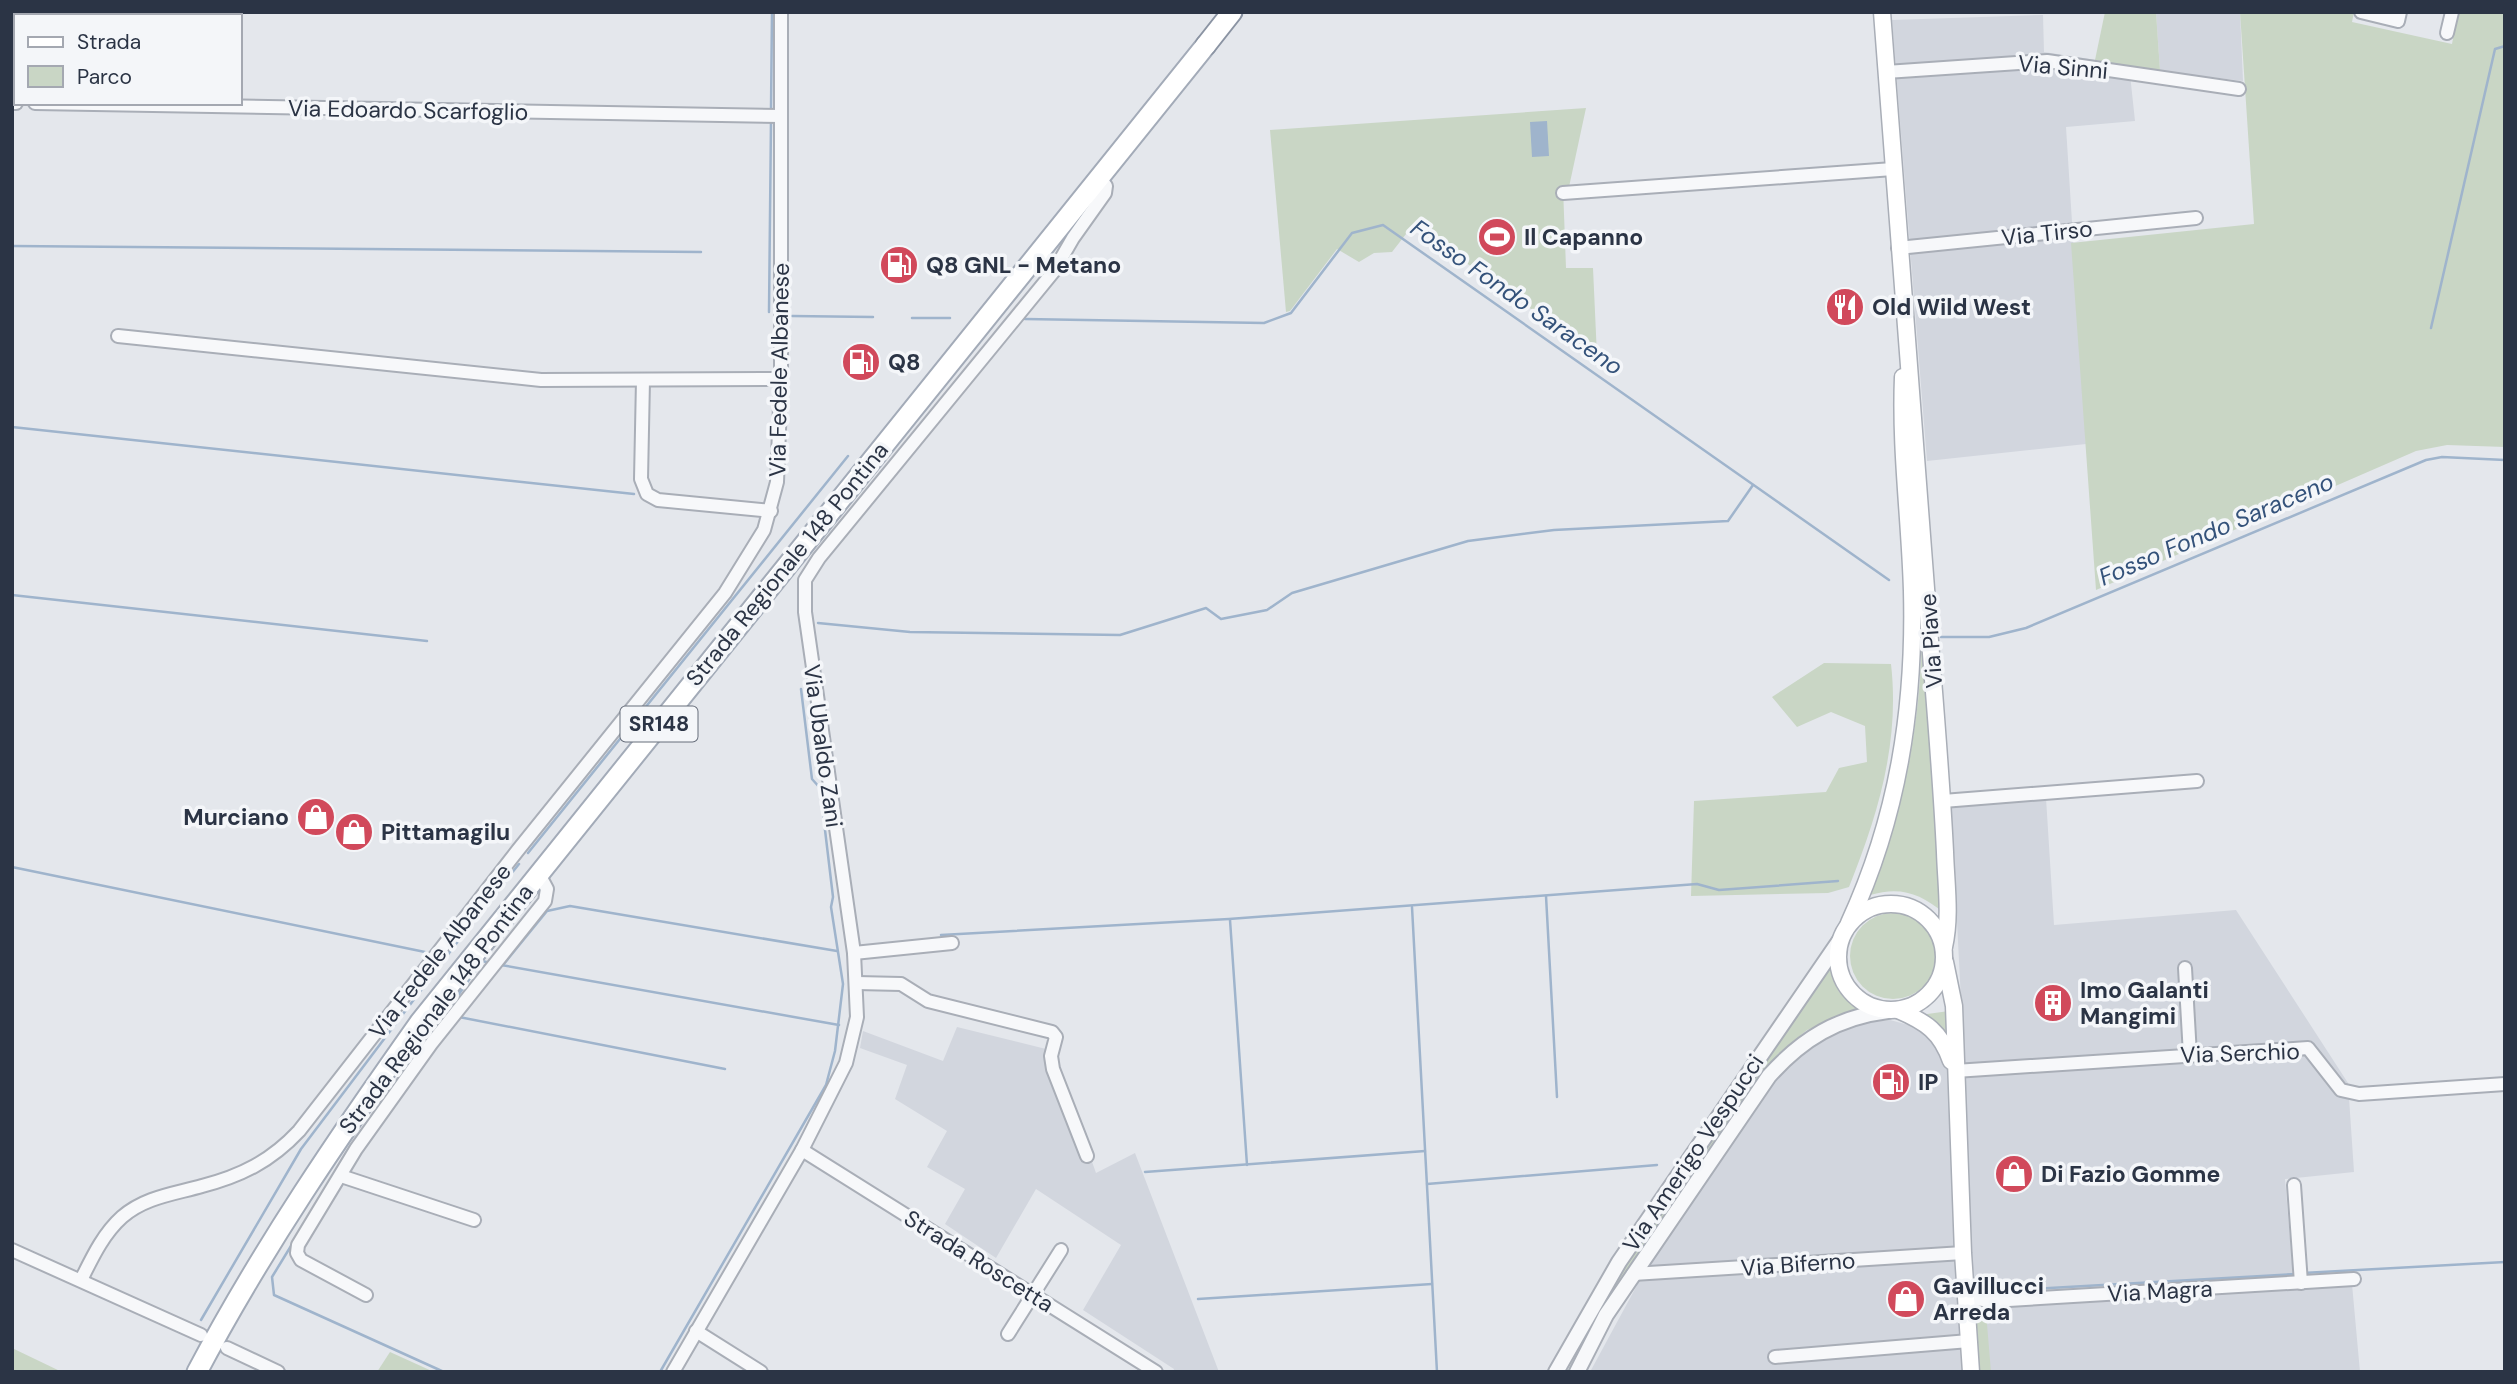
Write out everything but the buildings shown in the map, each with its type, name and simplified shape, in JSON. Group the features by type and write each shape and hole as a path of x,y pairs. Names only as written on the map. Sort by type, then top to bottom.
{"main road":[{"name":"Strada Regionale 148 Pontina","path":"197,1372 220,1327 329,1150 420,1022 994,305 1100,178 1230,12"},
{"name":"Via Piave","path":"1882,12 1904,336 1913,398 1942,801 1948,926 1944,954 1954,1006 1962,1253 1970,1372"},
{"name":"Via Piave","path":"1849,923 1872,871 1889,819 1904,750 1910,695 1912,596 1902,399 1904,336"},
{"path":"1895,903 1912,907 1927,917 1938,930 1944,954 1935,988 1925,999 1893,1010 1858,999 1839,972 1840,940 1849,923 1862,912 1878,905 1895,903"},
{"name":"Via Piave","path":"1893,1010 1930,1025 1940,1035 1955,1071"}],"street":[{"name":"Via Fedele Albanese","path":"81,1280 110,1231 133,1209 163,1195 239,1174 282,1148 326,1100 434,958 725,593 757,544 771,510 777,482 781,379 781,12"},
{"path":"2361,12 2398,21 2400,12"},
{"path":"2447,33 2452,12"},
{"name":"Via Sinni","path":"1886,72 2047,61 2239,89"},
{"name":"Via Edoardo Scarfoglio","path":"150,105 780,116"},
{"path":"1563,193 1892,169"},
{"name":"Via Ubaldo Zani","path":"673,1372 802,1150 850,1050 857,1017 857,983 805,612 805,580 819,558 1054,271 1073,238 1105,193 1106,186 1100,178"},
{"name":"Via Tirso","path":"1898,248 2196,218"},
{"path":"118,336 541,380 781,379"},
{"path":"643,380 641,483 647,494 658,500 771,510"},
{"path":"1942,801 2197,781"},
{"path":"366,1295 304,1263 296,1253 300,1241 356,1149 454,1015 545,901 547,889 539,874"},
{"name":"Via Amerigo Vespucci","path":"1556,1372 1626,1251 1840,940"},
{"path":"853,953 952,943"},
{"path":"2185,968 2190,1055"},
{"path":"857,983 901,984 928,1001 1052,1032 1056,1037 1051,1059 1052,1069 1087,1156"},
{"name":"Via Amerigo Vespucci","path":"1577,1372 1606,1315 1633,1274 1756,1093 1785,1059 1830,1026 1855,1016 1893,1010"},
{"name":"Via Serchio","path":"1955,1071 2308,1048 2341,1090 2359,1094 2505,1084"},
{"name":"Strada Roscetta","path":"802,1150 1156,1372"},
{"path":"341,1176 474,1220"},
{"path":"2294,1185 2301,1283"},
{"path":"12,1250 201,1335"},
{"path":"1008,1334 1061,1250"},
{"name":"Via Biferno","path":"1633,1274 1962,1253"},
{"name":"Via Magra","path":"1966,1298 1992,1301 2354,1279"},
{"path":"696,1331 761,1372"},
{"path":"1775,1357 1969,1341"},
{"path":"227,1348 278,1372"}],"shaded area":[{"path":"2156,12 2240,12 2243,81 2160,71"},
{"path":"2043,15 2044,52 2129,65 2135,121 2066,127 2086,444 1927,461 1892,20"},
{"path":"2046,798 2054,925 2236,910 2348,1083 2354,1172 2285,1179 2294,1287 2352,1284 2360,1372 1590,1372 1648,1265 1785,1066 1827,1036 1856,1024 1890,1020 1920,1028 1939,1046 1943,1061 1964,1059 1951,804"},
{"path":"957,1027 1046,1049 1044,1058 1084,1161 1091,1159 1096,1173 1135,1153 1219,1372 1173,1372 1174,1369 1083,1310 1121,1245 1036,1189 996,1258 945,1224 965,1189 927,1167 947,1131 895,1099 907,1065 860,1048 863,1031 943,1061"}],"green space":[{"path":"2105,12 2156,12 2160,71 2095,60"},
{"path":"2240,12 2354,12 2352,22 2452,44 2458,12 2505,12 2505,447 2447,445 2416,451 2096,590 2071,243 2254,224"},
{"name":"Il Capanno","path":"1586,108 1569,187 1563,187 1566,268 1593,268 1597,356 1413,225 1392,252 1374,253 1359,262 1337,249 1290,311 1286,312 1270,130"},
{"path":"1922,630 1944,913 1927,900 1909,893 1891,891 1870,895 1892,830 1908,765 1918,699"},
{"path":"1824,663 1891,664 1892,722 1884,778 1869,833 1849,887 1828,893 1691,896 1694,801 1826,792 1839,768 1867,762 1865,726 1831,712 1797,727 1772,697"},
{"path":"1893,913 1917,920 1929,932 1936,956 1929,980 1917,992 1893,999 1869,992 1857,980 1850,956 1857,932 1869,920"},
{"path":"1830,968 1839,992 1858,1010 1807,1030 1778,1054 1656,1230 1572,1372 1567,1372 1600,1306"},
{"path":"1949,1011 1952,1050 1920,1015"},
{"path":"1974,1309 1986,1312 1991,1372 1978,1372"},
{"path":"12,1348 62,1372 12,1372"},
{"path":"390,1352 434,1372 377,1372"}],"water":[{"path":"1547,121 1549,156 1532,157 1530,122"}],"waterway":[{"path":"771,109 772,12"},
{"path":"2431,328 2495,49 2505,46"},
{"path":"769,312 771,121"},
{"name":"Fosso Fondo Saraceno","path":"1025,319 1264,323 1291,313 1352,233 1383,225 1889,580"},
{"path":"12,246 701,252"},
{"name":"Fosso Fondo Saraceno","path":"792,316 873,317"},
{"name":"Fosso Fondo Saraceno","path":"912,318 950,318"},
{"path":"12,427 634,494"},
{"path":"528,853 848,456"},
{"name":"Fosso Fondo Saraceno","path":"1941,637 1989,637 2026,628 2426,460 2442,457 2505,460"},
{"path":"818,623 910,632 1120,635 1206,608 1221,619 1267,610 1292,593 1468,541 1554,530 1728,521 1753,485"},
{"path":"12,595 427,641"},
{"path":"660,1372 826,1085 835,1051 843,984 831,907 833,897 820,788 812,779 801,689"},
{"path":"482,910 519,864"},
{"path":"12,867 430,955"},
{"path":"941,935 1229,919 1697,884 1719,890 1838,881"},
{"path":"1546,896 1557,1097"},
{"path":"503,965 547,911 570,906 837,951"},
{"path":"1412,907 1437,1372"},
{"path":"1230,920 1247,1165"},
{"path":"201,1320 301,1149 471,924"},
{"path":"431,1034 482,961 491,963"},
{"path":"501,965 839,1025"},
{"path":"459,1017 725,1069"},
{"path":"1145,1172 1425,1151"},
{"path":"1427,1184 1657,1165"},
{"path":"294,1241 272,1277 274,1295 444,1372"},
{"path":"2303,1273 2505,1262"},
{"path":"1978,1292 2296,1274"},
{"path":"1198,1299 1432,1284"}],"place":[{"name":"Il Capanno","path":"1497,237"},
{"name":"Q8 GNL - Metano","path":"899,265"},
{"name":"Old Wild West","path":"1845,307"},
{"name":"Q8","path":"861,362"},
{"name":"Murciano","path":"316,817"},
{"name":"Pittamagilu","path":"354,832"},
{"name":"Imo Galanti Mangimi","path":"2053,1003"},
{"name":"IP","path":"1891,1082"},
{"name":"Di Fazio Gomme","path":"2014,1174"},
{"name":"Gavillucci Arreda","path":"1906,1299"}]}
